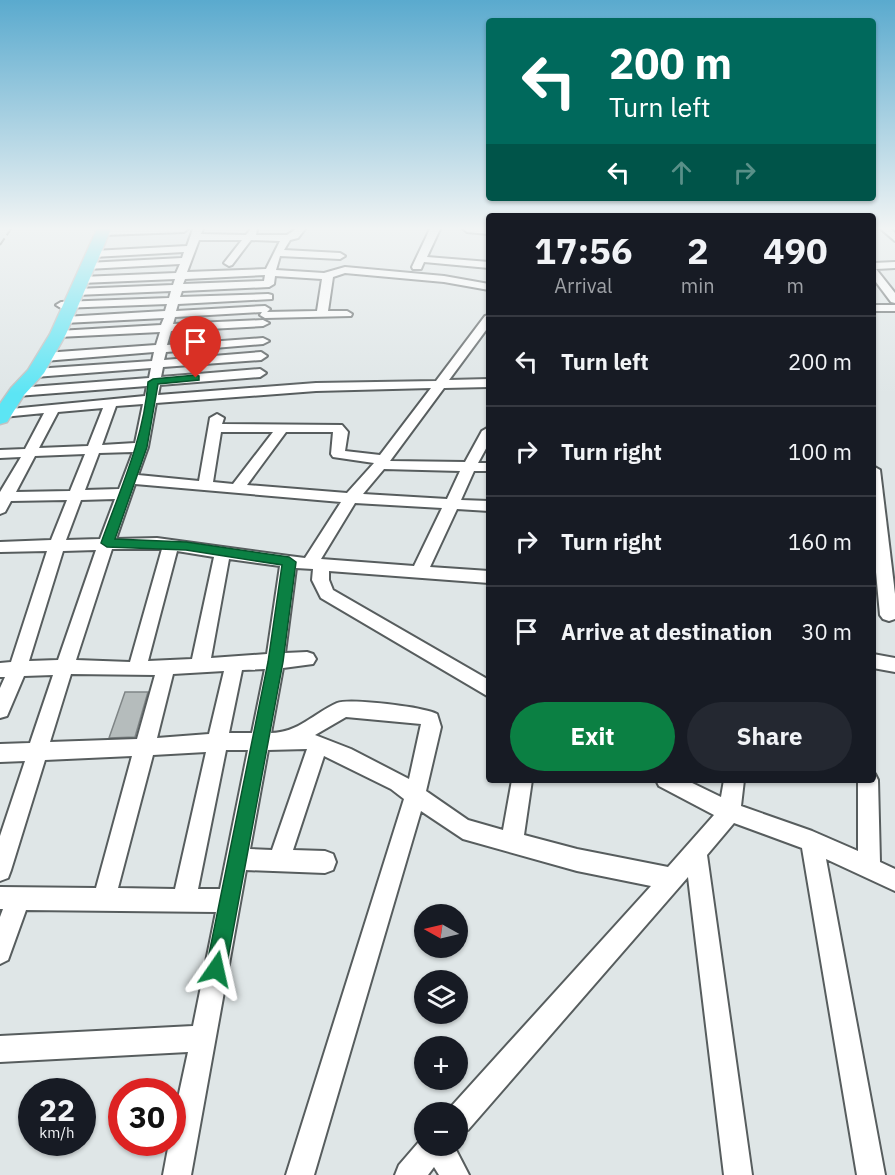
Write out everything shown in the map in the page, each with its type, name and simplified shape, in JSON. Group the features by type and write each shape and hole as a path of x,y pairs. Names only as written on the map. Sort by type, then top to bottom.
{"highway":[{"path":"32,375 26,370 77,284"},
{"path":"2,416 44,357 78,284"}],"street":[{"path":"98,284 166,330 264,316"},
{"path":"104,284 170,314 264,316 347,314"},
{"path":"119,284 175,299 268,297"},
{"path":"161,284 178,286 198,284"},
{"path":"257,390 269,284"},
{"path":"322,313 327,284"},
{"path":"467,284 486,287"},
{"path":"884,284 895,300"},
{"path":"0,870 40,751 65,667 141,447 161,347 178,286"},
{"path":"876,308 895,308"},
{"path":"177,1175 275,662 307,563 351,498 381,463 486,322"},
{"path":"44,357 263,340"},
{"path":"32,375 158,363 261,357"},
{"path":"2,416 111,404 153,391 260,374"},
{"path":"17,392 257,390 486,383"},
{"path":"0,710 9,669 111,404"},
{"path":"2,501 31,452 52,409"},
{"path":"205,485 216,423 337,428 341,432 338,454 381,463 486,467"},
{"path":"237,488 283,427"},
{"path":"419,572 486,436"},
{"path":"0,454 141,447"},
{"path":"2,501 77,495 127,487 205,485 351,498 486,506"},
{"path":"876,516 886,614"},
{"path":"0,547 107,543 171,544 307,563 486,577"},
{"path":"137,669 171,544"},
{"path":"200,666 223,551"},
{"path":"307,563 319,573 320,583 327,594 486,687"},
{"path":"9,669 65,667 137,669 307,659"},
{"path":"876,662 895,665"},
{"path":"184,900 234,665"},
{"path":"104,898 166,668"},
{"path":"289,741 343,709 353,708 423,717 430,720 431,727 415,796 300,1175"},
{"path":"0,753 218,742 308,741 344,755 398,783 463,829 577,860 672,879"},
{"path":"279,860 318,746"},
{"path":"512,843 522,783"},
{"path":"672,783 730,812 812,841 895,880"},
{"path":"468,1109 696,854 730,812 734,783"},
{"path":"868,783 869,868"},
{"path":"812,841 871,1175"},
{"path":"696,854 738,1175"},
{"path":"237,859 325,862"},
{"path":"0,952 9,898 229,901"},
{"path":"0,1049 203,1038"},
{"path":"409,1175 427,1156"},
{"path":"443,1156 455,1175"}],"building":[{"path":"125,692 148,692 135,737 109,738"}],"route":[{"path":"196,378 153,382 152,399 141,447 107,543 158,543 289,562 275,662 216,969"}]}
